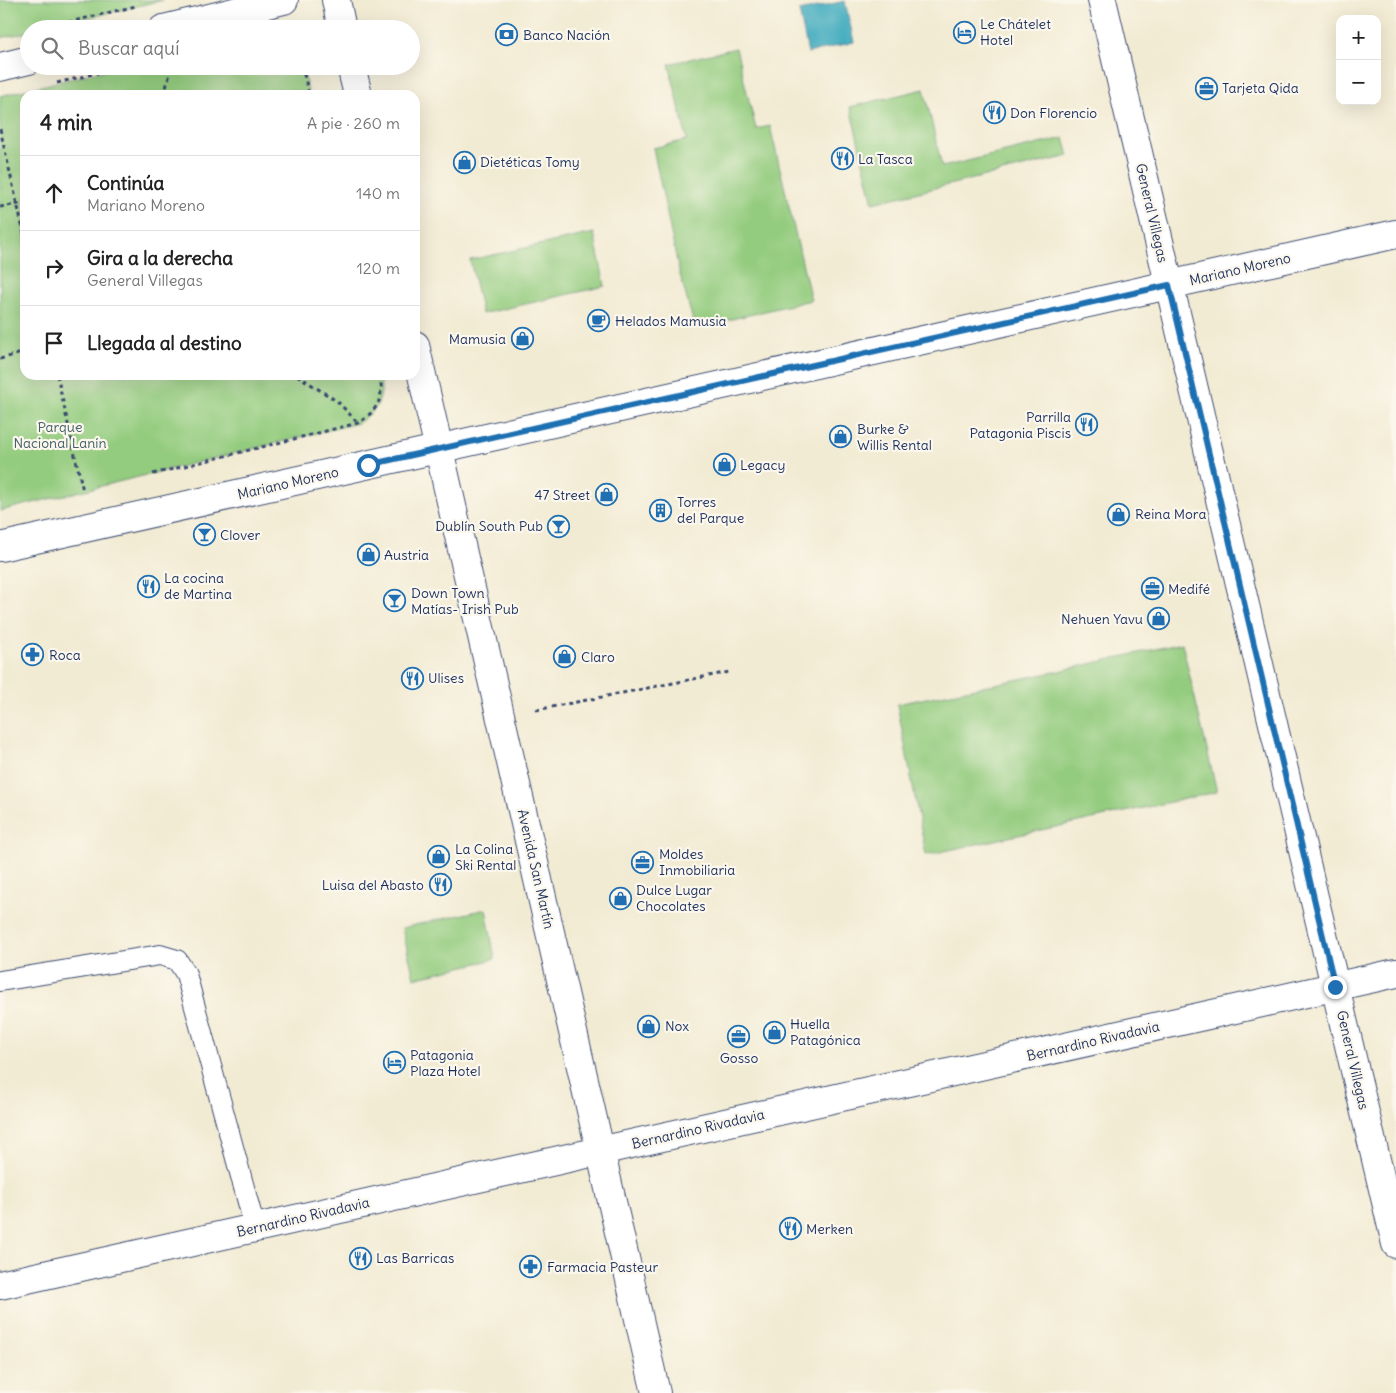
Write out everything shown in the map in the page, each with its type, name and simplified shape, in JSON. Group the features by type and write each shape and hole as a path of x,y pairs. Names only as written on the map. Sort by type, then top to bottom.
{"street":[{"path":"336,0 340,20"},
{"name":"General Villegas","path":"1102,0 1396,1244"},
{"path":"199,20 274,1"},
{"path":"0,67 20,62"},
{"path":"353,75 357,90"},
{"name":"Mariano Moreno","path":"0,547 1396,234"},
{"name":"Avenida San Martín","path":"420,367 656,1393"},
{"name":"Bernardino Rivadavia","path":"0,1285 1396,973"}],"lane":[{"path":"0,981 160,955 177,960 186,974 255,1228"}],"path":[{"path":"78,20 144,4"},
{"path":"48,85 89,75"},
{"path":"165,90 170,75"},
{"path":"304,75 308,90"},
{"path":"0,129 20,214"},
{"path":"0,207 18,205"},
{"path":"0,359 20,353"},
{"path":"58,380 83,491 92,489"},
{"path":"305,380 338,402 358,423"},
{"path":"149,475 358,423 371,414 379,402 382,388 381,380"},
{"path":"501,717 729,672"}],"green space":[{"path":"0,0 163,0 79,20 20,20 20,34 0,38"},
{"path":"736,48 756,129 770,126 811,300 695,328 679,271 653,148 687,140 669,64"},
{"name":"Parque Nacional Lanín","path":"85,75 304,75 308,90 24,90"},
{"path":"924,89 942,167 1064,138 1069,156 873,203 850,107"},
{"name":"Parque Nacional Lanín","path":"20,91 20,380 381,380 380,397 375,408 358,423 0,511 0,96"},
{"path":"594,233 605,286 482,314 470,260"},
{"path":"1182,643 1217,792 926,855 897,704 1059,671"},
{"path":"486,909 495,959 414,978 402,928"}],"water":[{"path":"845,1 854,42 808,53 799,11"}],"place":[{"name":"Le Chátelet Hotel","path":"964,32"},
{"name":"Banco Nación","path":"507,35"},
{"name":"Tarjeta Qida","path":"1206,88"},
{"name":"Don Florencio","path":"994,113"},
{"name":"La Tasca","path":"842,159"},
{"name":"Dietéticas Tomy","path":"464,162"},
{"name":"Helados Mamusia","path":"599,321"},
{"name":"Mamusia","path":"522,339"},
{"name":"Parrilla Patagonia Piscis","path":"1087,425"},
{"name":"Burke & Willis Rental","path":"841,437"},
{"name":"Legacy","path":"724,465"},
{"name":"47 Street","path":"606,495"},
{"name":"Torres del Parque","path":"661,510"},
{"name":"Reina Mora","path":"1119,514"},
{"name":"Dublín South Pub","path":"559,526"},
{"name":"Clover","path":"204,535"},
{"name":"Austria","path":"368,555"},
{"name":"La cocina de Martina","path":"148,586"},
{"name":"Medifé","path":"1152,589"},
{"name":"Down Town Matías- Irish Pub","path":"395,601"},
{"name":"Nehuen Yavu","path":"1159,619"},
{"name":"Roca","path":"33,655"},
{"name":"Claro","path":"565,657"},
{"name":"Ulises","path":"412,678"},
{"name":"La Colina Ski Rental","path":"439,857"},
{"name":"Moldes Inmobiliaria","path":"643,862"},
{"name":"Luisa del Abasto","path":"440,885"},
{"name":"Dulce Lugar Chocolates","path":"620,898"},
{"name":"Nox","path":"649,1026"},
{"name":"Huella Patagónica","path":"774,1032"},
{"name":"Gosso","path":"739,1036"},
{"name":"Patagonia Plaza Hotel","path":"394,1063"},
{"name":"Merken","path":"790,1229"},
{"name":"Las Barricas","path":"360,1258"},
{"name":"Farmacia Pasteur","path":"531,1267"}],"route":[{"path":"368,465 1169,285 1335,987"}]}
